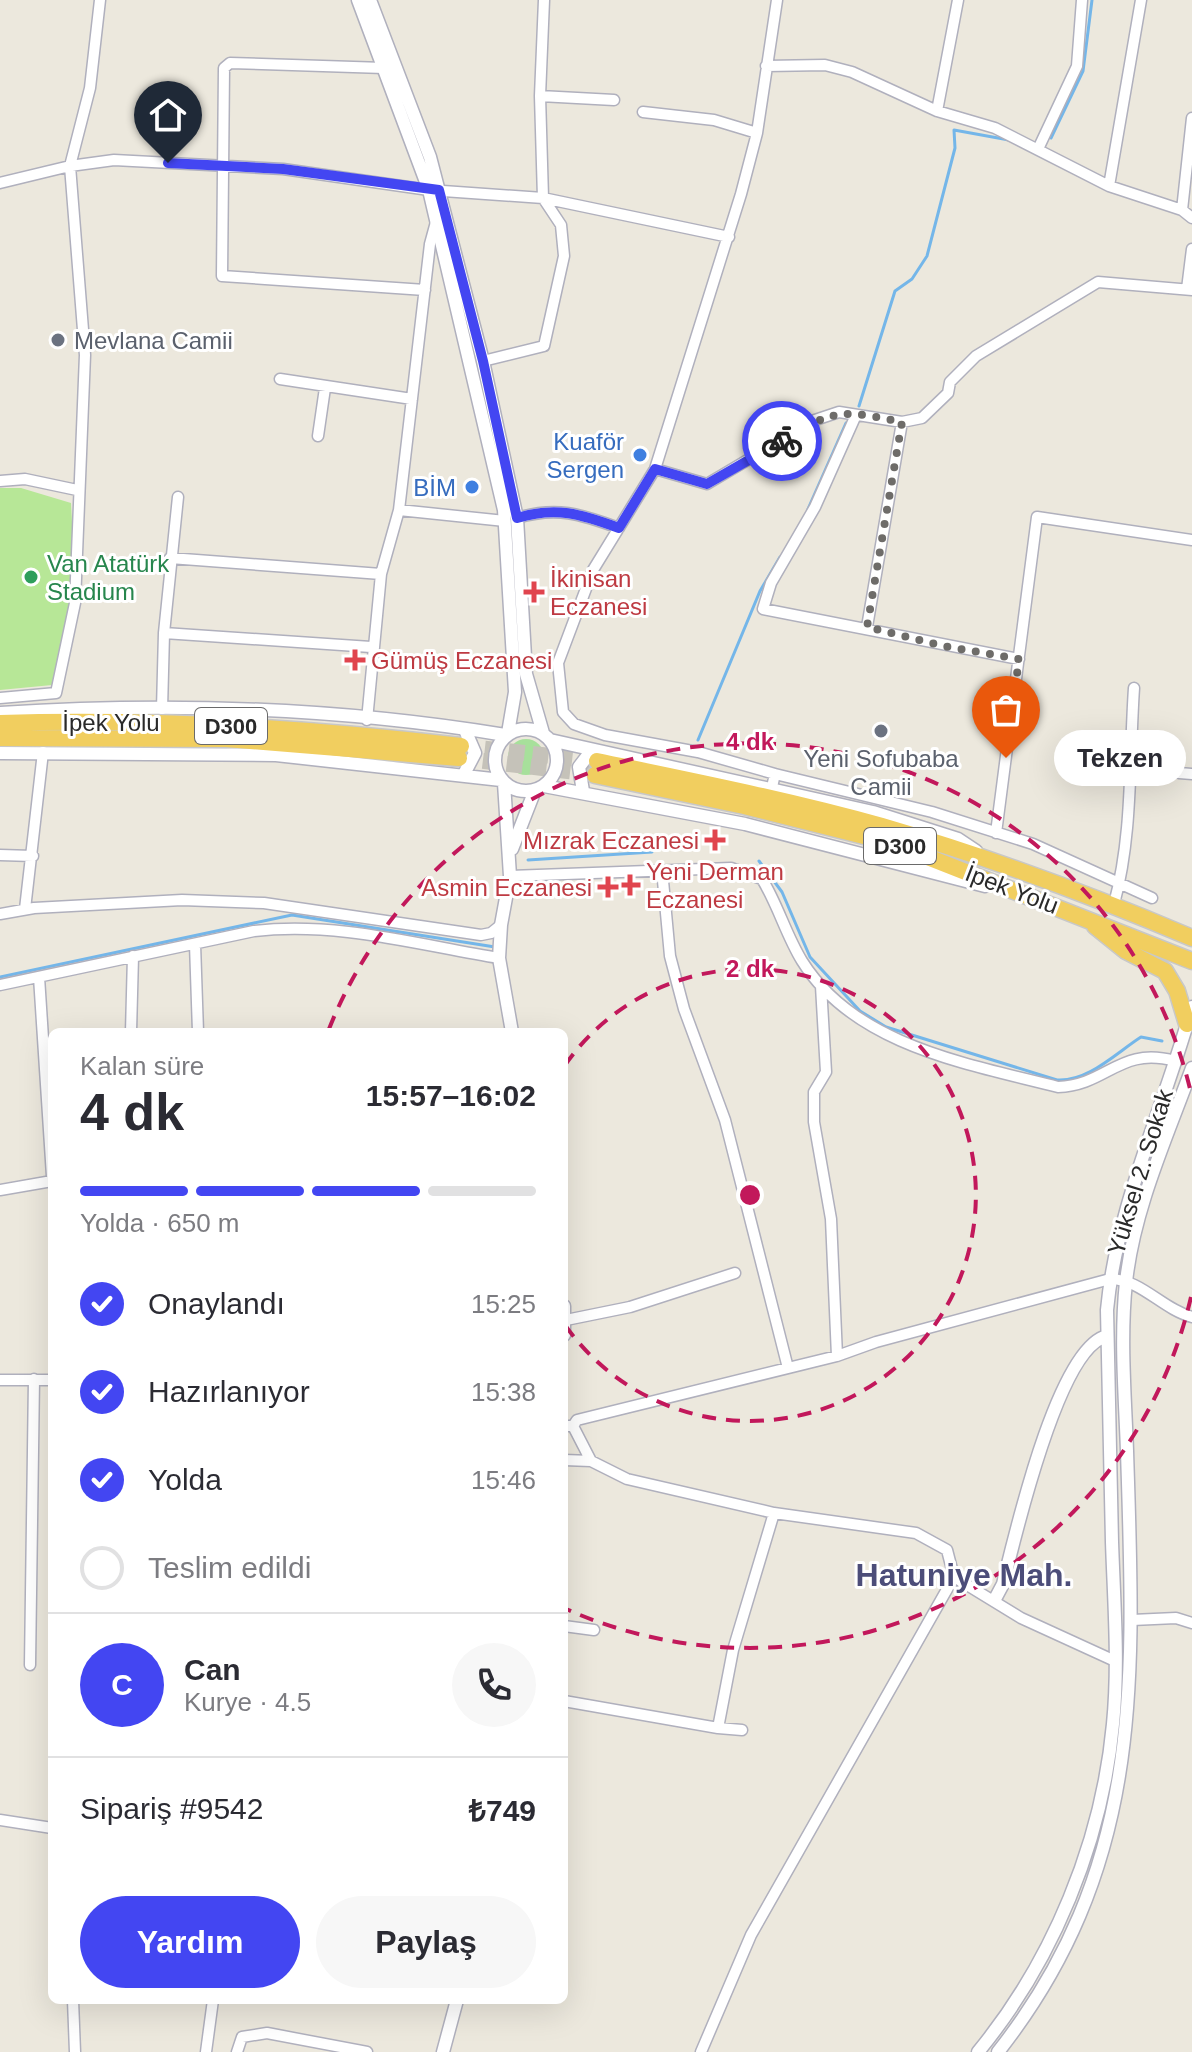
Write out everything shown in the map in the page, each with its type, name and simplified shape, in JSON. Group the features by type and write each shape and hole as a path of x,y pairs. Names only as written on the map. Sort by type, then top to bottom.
{"highway":[{"name":"İpek Yolu","path":"0,723 208,724 367,735 462,752"},
{"name":"İpek Yolu","path":"0,738 226,739 462,752"},
{"name":"İpek Yolu","path":"595,762 882,826 1114,904 1192,938"},
{"name":"İpek Yolu","path":"595,762 744,806 892,843 1192,961"},
{"path":"1081,915 1126,951 1165,971 1177,991 1187,1024"}],"street":[{"path":"0,698 56,693 75,603 77,490 85,355 70,166 90,88 100,0"},
{"path":"358,0 434,190 436,222 511,520 515,692 507,734 495,752 496,771 503,781 510,856 499,958 511,1028"},
{"path":"370,0 434,190 483,361 511,520 526,674 535,716 557,759 556,769 539,788 510,856"},
{"path":"483,361 544,346 564,256 561,225 543,198 540,96 544,0"},
{"path":"777,0 757,133 729,237 655,469 593,570 558,663 563,712 574,724 605,735 698,752 932,812 1033,844 1119,886 1152,898"},
{"path":"937,111 958,0"},
{"path":"1039,147 1077,66 1082,0"},
{"path":"1109,186 1141,0"},
{"path":"384,68 230,63 224,68 222,276 425,290"},
{"path":"766,66 825,65 852,72 937,111 995,128 1039,147 1109,186 1182,210 1192,218"},
{"path":"540,96 614,100"},
{"path":"643,112 714,120 757,133"},
{"path":"1182,210 1192,118"},
{"path":"0,183 25,180 70,166 114,160 283,169 434,190 543,198 729,237"},
{"path":"367,720 371,647 381,574 399,510 430,244 436,222"},
{"path":"655,469 707,484 815,420 839,412 902,422 922,418 948,393 950,382 976,356 1098,282 1189,289 1192,249"},
{"path":"280,379 412,399"},
{"path":"318,436 325,388"},
{"path":"856,415 815,507 771,583 763,609 1019,659"},
{"path":"867,627 902,422"},
{"path":"0,481 25,479 77,490"},
{"path":"162,709 164,633 178,497"},
{"path":"399,510 511,520 543,510 584,515 619,528"},
{"path":"996,833 1037,517 1192,540"},
{"path":"170,558 381,574"},
{"path":"164,633 371,647"},
{"path":"1114,904 1130,820 1128,767 1134,688"},
{"path":"0,713 246,710 367,720 462,752 519,790 583,791 745,824 1032,898"},
{"path":"0,753 276,755 462,752 525,728 595,762 772,787 873,812 958,839 992,862"},
{"path":"25,909 43,752"},
{"path":"583,791 579,767 595,762"},
{"path":"1179,773 1192,774"},
{"path":"772,787 775,774"},
{"path":"0,855 33,856"},
{"path":"510,876 731,868 762,879 801,960 821,986 858,1017 892,1039 1058,1087 1078,1086 1137,1057 1148,1055 1175,1061"},
{"path":"662,870 670,956 684,1009 725,1120 788,1368"},
{"path":"0,914 25,909 182,900 330,911 481,935 491,933 501,925"},
{"path":"0,985 254,931 321,928 499,958"},
{"path":"195,944 198,1028"},
{"path":"131,1028 133,956"},
{"path":"39,977 48,1116"},
{"path":"821,986 826,1072 814,1092 814,1122 831,1219 837,1356"},
{"name":"Yüksel 2. Sokak","path":"978,2052 1034,1970 1057,1926 1086,1852 1107,1767 1115,1661 1107,1336 1110,1279 1121,1222 1192,1007"},
{"name":"Yüksel 2. Sokak","path":"998,2052 1049,1979 1087,1899 1102,1854 1128,1729 1132,1620 1124,1335 1126,1279 1136,1228 1192,1068"},
{"path":"0,1190 48,1179"},
{"path":"568,1320 630,1307 735,1273"},
{"path":"591,1461 568,1426 577,1420 837,1356 876,1342 1110,1279 1126,1279 1179,1314 1192,1317"},
{"path":"995,1599 1003,1584 1051,1412 1091,1343 1107,1336"},
{"path":"30,1665 34,1379"},
{"path":"0,1380 48,1380"},
{"path":"568,1460 591,1461 627,1479 774,1513 916,1533 947,1550 954,1577 751,1935 701,2052"},
{"path":"718,1728 733,1650 774,1513"},
{"path":"954,1577 995,1599 1021,1618 1115,1661"},
{"path":"1132,1620 1176,1618 1192,1623"},
{"path":"568,1627 594,1630"},
{"path":"568,1702 742,1730"},
{"path":"0,1820 48,1827"},
{"path":"73,2004 75,2052"},
{"path":"206,2052 212,2004"},
{"path":"443,2052 456,2004"},
{"path":"237,2052 242,2037 267,2033 367,2052"}],"green space":[{"path":"0,488 21,488 71,503 74,560 72,607 52,685 0,690"},
{"path":"526,739 539,744 544,757 539,770 526,775 513,770 508,757 513,744"}],"waterway":[{"path":"1051,138 1083,71 1092,0"},
{"path":"859,406 895,291 912,279 927,256 955,148 954,130 1009,140"},
{"path":"808,509 846,423"},
{"path":"698,740 760,591 780,557"},
{"path":"528,860 652,852"},
{"path":"759,861 782,892 810,957 860,1011 886,1027 1057,1080 1091,1071 1141,1037 1162,1041"},
{"path":"0,977 292,915 495,947"}],"tunnel":[{"path":"461,746 597,761"},
{"path":"459,758 592,774"}],"way so far":[{"path":"782,441 815,420 839,412 902,422 870,591 867,627 943,646 1019,659 1006,758"}],"place":[{"name":"Mevlana Camii","path":"58,340"},
{"name":"Kuaför Sergen","path":"640,455"},
{"name":"BİM","path":"472,487"},
{"name":"Van Atatürk Stadium","path":"31,577"},
{"name":"İkinisan Eczanesi","path":"534,592"},
{"name":"Gümüş Eczanesi","path":"355,660"},
{"name":"Yeni Sofubaba Camii","path":"881,731"},
{"name":"Tekzen","path":"1006,758"},
{"name":"Mızrak Eczanesi","path":"715,840"},
{"name":"Yeni Derman Eczanesi","path":"630,885"},
{"name":"Asmin Eczanesi","path":"608,887"}],"district":[{"name":"Hatuniye Mah.","path":"964,1575"}],"route":[{"path":"168,163 283,169 439,190 483,361 517,518 543,510 584,515 619,528 655,469 707,484 782,441"}]}
